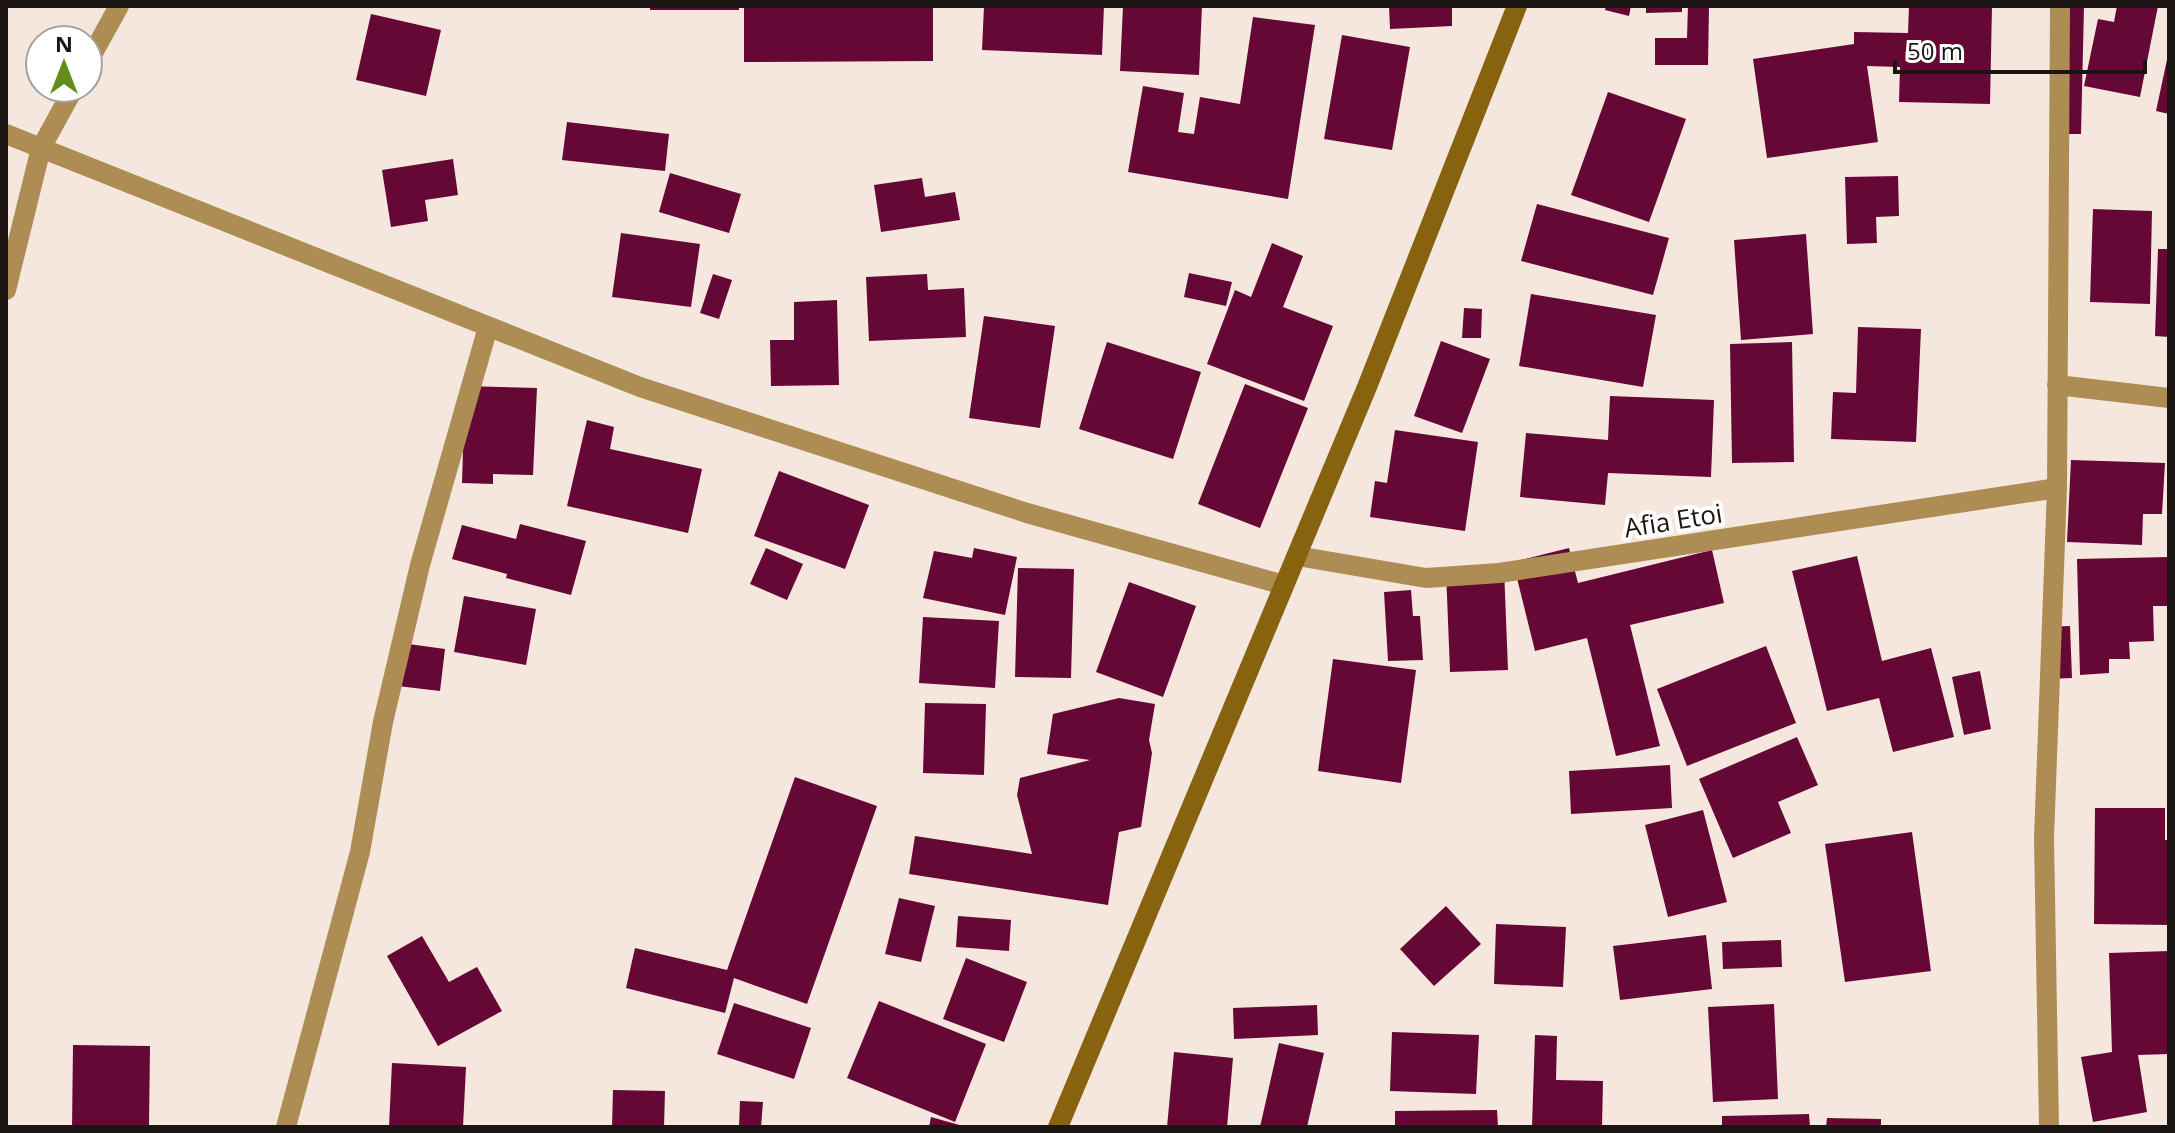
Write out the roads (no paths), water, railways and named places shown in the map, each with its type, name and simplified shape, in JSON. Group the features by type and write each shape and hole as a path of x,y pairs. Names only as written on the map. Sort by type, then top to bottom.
{"street":[{"path":"104,33 119,6"},
{"path":"1058,1127 1367,387 1517,6"},
{"path":"2049,1127 2044,838 2057,488 2060,6"},
{"path":"6,290 41,148 65,104"},
{"path":"6,134 640,387 1027,513 1284,585"},
{"path":"286,1127 360,852 383,722 420,565 488,327"},
{"path":"2057,385 2169,398"},
{"name":"Afia Etoi","path":"1297,556 1426,578 1499,573 2057,488"}]}
